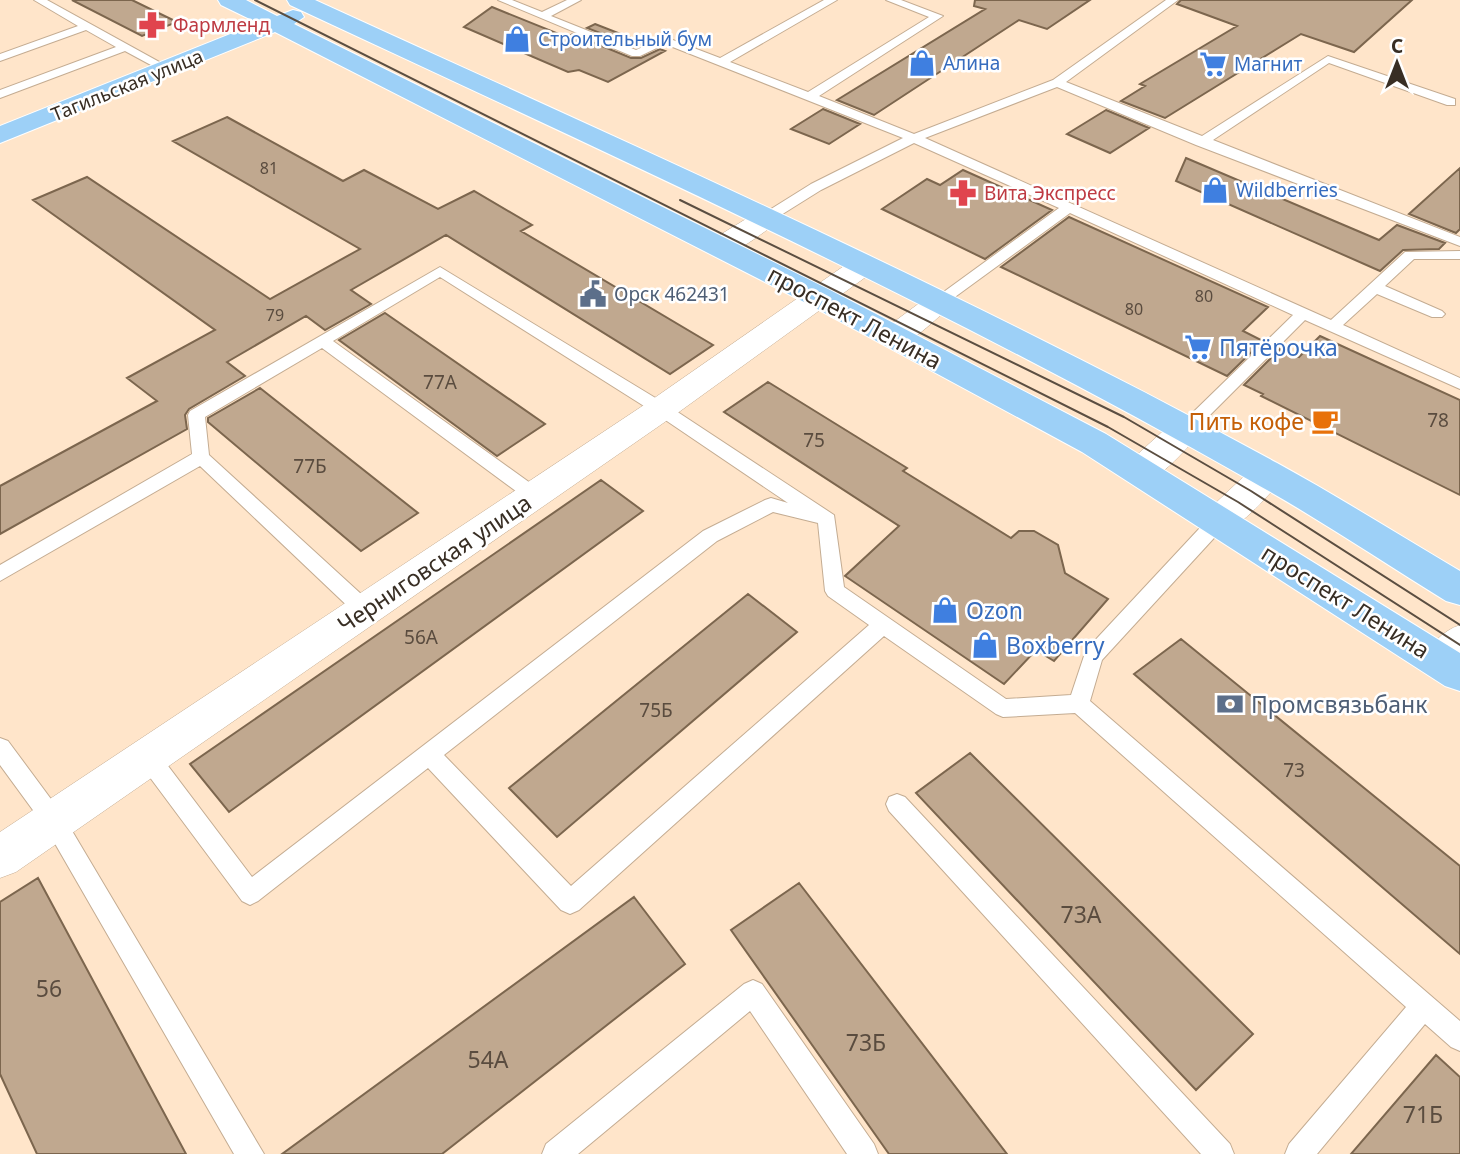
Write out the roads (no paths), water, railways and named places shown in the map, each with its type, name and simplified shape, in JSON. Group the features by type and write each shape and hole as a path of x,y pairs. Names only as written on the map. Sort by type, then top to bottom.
{"main road":[{"name":"проспект Ленина","path":"229,0 819,297 1094,443 1218,521 1454,659"},
{"name":"Тагильская улица","path":"0,135 278,24 314,2"},
{"path":"314,2 768,217 939,302 1268,474 1460,590"}],"street":[{"path":"720,247 768,217"},
{"name":"Черниговская улица","path":"0,857 661,409 864,265"},
{"path":"894,337 939,302"},
{"path":"1140,472 1186,429"},
{"path":"1218,521 1268,474"}],"lane":[{"path":"39,0 166,69"},
{"path":"503,0 636,54 665,40 914,138 1460,384"},
{"path":"542,16 576,0"},
{"path":"721,62 832,0"},
{"path":"809,97 938,16 891,0"},
{"path":"768,217 816,187 914,138 1057,83 1173,0"},
{"path":"0,58 87,26"},
{"path":"0,94 126,47"},
{"path":"1201,142 1328,59 1451,102"},
{"path":"1057,83 1460,242"},
{"path":"939,302 1068,208"},
{"path":"1333,326 1410,255 1460,254"},
{"path":"365,610 201,457 196,415 440,271 661,409 828,520"},
{"path":"1377,288 1437,314"},
{"path":"1186,429 1303,314"},
{"path":"323,341 534,495"},
{"path":"0,574 201,457"},
{"path":"148,757 250,893 710,536 771,505 828,520"},
{"path":"828,520 835,591 1003,708 1079,704 1460,1038"},
{"path":"1079,704 1093,656 1218,521"},
{"path":"429,754 570,902 883,625"},
{"path":"0,748 54,821 250,1154"},
{"path":"897,804 1220,1154"},
{"path":"556,1154 753,993 864,1154"},
{"path":"1299,1154 1424,1006"}],"tram line":[{"path":"255,0 1108,427 1238,502 1460,645"},
{"path":"680,200 1124,417 1251,491 1460,625"}],"place":[{"name":"Фармленд","path":"152,25"},
{"name":"Строительный бум","path":"517,39"},
{"name":"Алина","path":"922,63"},
{"name":"Магнит","path":"1213,64"},
{"name":"Wildberries","path":"1215,190"},
{"name":"Вита Экспресс","path":"963,193"},
{"name":"Орск 462431","path":"593,294"},
{"name":"Пятёрочка","path":"1198,347"},
{"name":"Пить кофе","path":"1325,421"},
{"name":"Ozon","path":"945,610"},
{"name":"Boxberry","path":"985,645"},
{"name":"Промсвязьбанк","path":"1230,704"}]}
